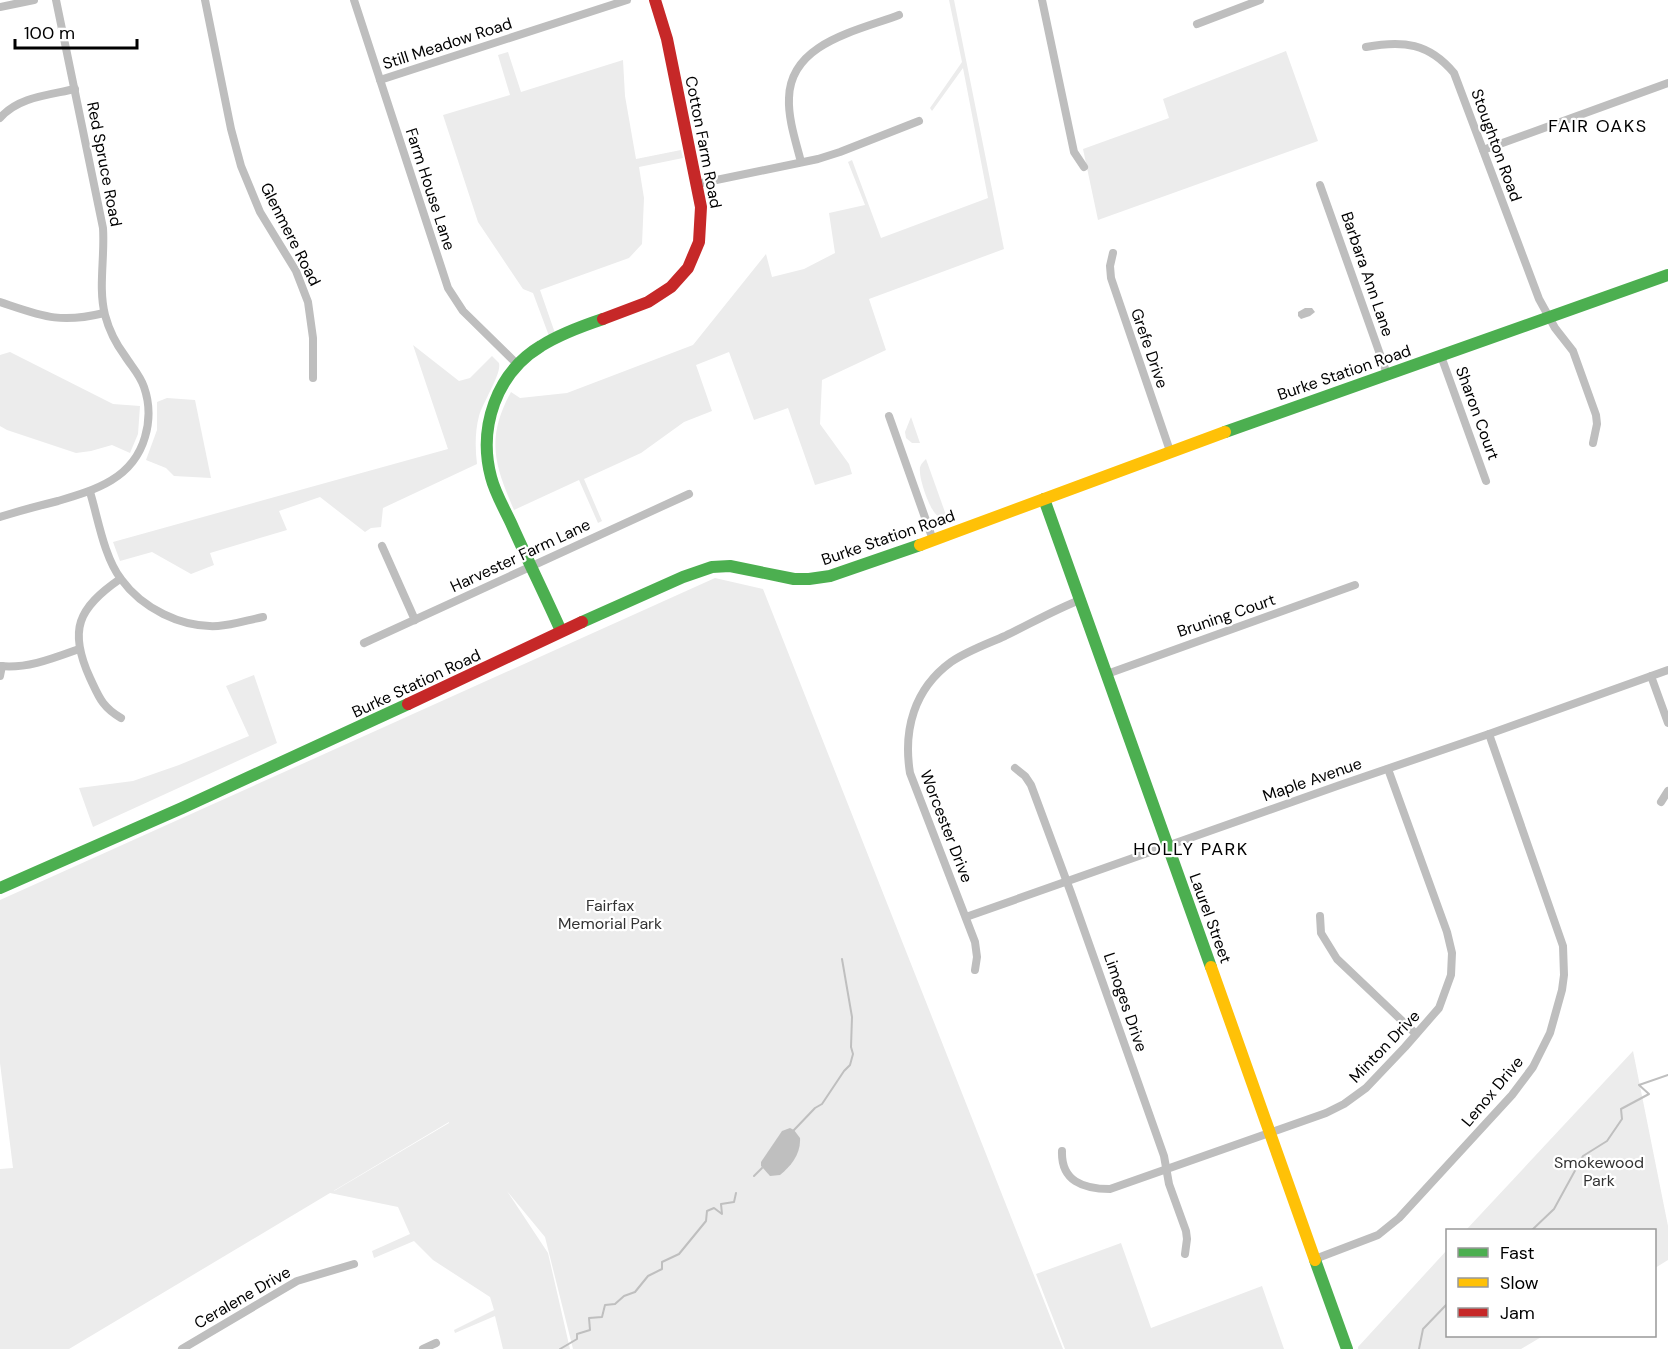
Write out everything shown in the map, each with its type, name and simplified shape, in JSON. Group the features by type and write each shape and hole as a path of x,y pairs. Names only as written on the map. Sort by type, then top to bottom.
{"street":[{"path":"0,7 34,0"},
{"name":"Red Spruce Road","path":"0,517 90,492 112,482 130,465 143,443 148,420 148,401 143,383 117,344 104,313 103,228 56,0"},
{"name":"Glenmere Road","path":"205,0 231,129 241,166 260,212 296,272 308,302 313,338 313,378"},
{"name":"Farm House Lane","path":"354,0 448,288 463,311 517,364"},
{"name":"Still Meadow Road","path":"380,80 627,0"},
{"name":"Cotton Farm Road","path":"561,632 494,487 486,454 487,430 491,409 499,391 517,364 553,339 653,300 675,284 691,263 700,239 702,216 667,39 655,0"},
{"path":"1042,0 1074,152 1084,166"},
{"path":"1197,24 1260,0"},
{"path":"801,162 789,99 791,81 799,65 819,47 899,15"},
{"name":"Stoughton Road","path":"1366,47 1401,43 1431,52 1445,62 1454,73 1539,299 1577,360 1596,414 1597,424 1593,442"},
{"path":"1483,150 1668,83"},
{"path":"0,118 19,103 75,89"},
{"path":"697,184 840,152 919,121"},
{"name":"Barbara Ann Lane","path":"1320,185 1387,374"},
{"name":"Grefe Drive","path":"1113,253 1110,266 1111,278 1170,451"},
{"name":"Burke Station Road","path":"0,888 358,728 683,577 705,569 730,566 794,579 824,578 933,540 1170,451 1668,275"},
{"path":"0,302 42,316 61,319 84,318 104,313"},
{"name":"Sharon Court","path":"1441,356 1486,481"},
{"path":"889,416 933,540"},
{"path":"90,492 106,548 120,579 150,606 184,622 219,626 263,617"},
{"name":"Harvester Farm Lane","path":"364,643 689,494"},
{"name":"Laurel Street","path":"1044,499 1078,601 1107,674 1347,1349"},
{"path":"381,546 415,620"},
{"path":"120,579 98,595 89,606 79,629 79,649 99,699 108,710 121,718"},
{"name":"Bruning Court","path":"1107,674 1355,585"},
{"name":"Worcester Drive","path":"975,970 977,957 975,942 910,773 907,742 913,711 928,684 951,662 1078,601"},
{"path":"0,676 1,666 15,667 33,664 79,649"},
{"name":"Maple Avenue","path":"966,917 1668,670"},
{"path":"1651,676 1668,723"},
{"name":"Lenox Drive","path":"1315,1259 1378,1235 1399,1218 1522,1084 1542,1051 1557,1011 1564,975 1563,946 1489,734"},
{"name":"Limoges Drive","path":"1015,768 1031,785 1067,882 1167,1168 1169,1184 1186,1231 1185,1254"},
{"name":"Minton Drive","path":"1062,1151 1063,1166 1070,1177 1081,1184 1098,1189 1121,1186 1326,1113 1352,1100 1366,1088 1434,1015 1444,999 1451,975 1452,953 1447,932 1388,769"},
{"path":"1661,802 1668,791"},
{"path":"1320,916 1321,933 1337,960 1416,1034"},
{"name":"Ceralene Drive","path":"182,1349 297,1281 354,1264"},
{"path":"423,1349 436,1343"}],"green space":[{"path":"949,0 954,0 1004,249 869,299 886,350 822,380 820,424 849,464 852,474 815,485 788,408 754,420 729,352 696,365 712,411 684,422 641,453 584,479 602,521 598,523 579,480 514,510 502,479 496,451 498,423 511,392 520,398 567,393 693,345 766,254 772,277 804,269 835,253 829,213 865,205 848,162 852,160 881,238 988,198 963,68 932,111 930,108 962,62"},
{"path":"1286,51 1318,141 1098,220 1083,149 1169,118 1163,99"},
{"path":"508,52 521,92 623,60 625,96 636,159 681,150 683,158 639,167 644,198 642,244 629,258 540,290 555,333 549,336 533,293 523,289 478,222 443,115 510,95 498,55"},
{"path":"413,345 459,381 470,378 492,356 499,363 498,374 481,410 478,422 477,464 383,508 381,527 371,528 365,532 320,497 279,511 287,530 210,553 214,565 191,574 152,552 120,561 113,542 448,449"},
{"path":"10,352 113,404 140,406 138,434 130,453 112,445 76,453 0,426 0,355"},
{"path":"167,398 195,400 211,478 174,476 166,468 146,460 157,430 157,402"},
{"path":"911,417 920,443 912,443 906,438 905,432"},
{"path":"926,459 946,515 938,516 926,496 920,470"},
{"name":"Fairfax Memorial Park","path":"715,578 763,589 1063,1349 573,1349 545,1237 507,1191 548,1253 570,1349 503,1349 495,1316 455,1333 454,1330 494,1310 490,1297 433,1260 414,1241 374,1258 372,1251 410,1234 398,1207 330,1193 69,1349 0,1349 0,1169 13,1168 0,1063 0,900","holes":["449,1122 449,1123 334,1191"]},
{"path":"254,675 277,743 93,827 79,788 133,781 249,736 226,686"},
{"name":"Smokewood Park","path":"1633,1051 1668,1226 1668,1260 1656,1267 1656,1229 1467,1229"},
{"path":"1121,1243 1151,1328 1262,1286 1284,1349 1065,1349 1036,1274"},
{"path":"1446,1251 1446,1337 1541,1337 1521,1349 1358,1349"}],"shaded area":[{"path":"1305,308 1312,308 1315,312 1301,319 1298,312"},
{"path":"790,1128 800,1138 797,1154 780,1175 770,1176 761,1166 761,1162 782,1131"}],"waterway":[{"path":"794,1130 815,1108 822,1104 850,1065 853,1054 851,1047 852,1017 842,959"},
{"path":"1533,1229 1554,1209 1583,1156 1607,1141 1622,1119 1621,1109 1649,1094 1639,1085 1668,1075"},
{"path":"754,1176 762,1168"},
{"path":"560,1349 577,1339 577,1334 590,1330 589,1318 602,1317 605,1305 615,1304 624,1296 635,1292 648,1276 662,1269 662,1262 679,1254 706,1221 707,1211 714,1208 722,1214 721,1204 734,1202 736,1193"},
{"path":"1419,1349 1423,1329 1446,1305"}],"traffic: fast":[{"path":"1225,432 1668,275"},
{"path":"561,631 493,483 488,458 489,421 502,386 525,357 556,338 603,319"},
{"path":"1044,499 1211,967"},
{"path":"582,622 683,577 712,567 730,566 794,579 809,579 830,576 920,545"},
{"path":"0,888 182,808 408,704"},
{"path":"1315,1260 1347,1349"}],"traffic: slow":[{"path":"920,545 1225,432"},
{"path":"1211,967 1315,1260"}],"traffic: jam":[{"path":"603,319 648,302 671,287 688,268 699,242 701,207 667,39 655,0"},
{"path":"408,704 582,622"}],"district":[{"name":"FAIR OAKS","path":"1598,126"},
{"name":"HOLLY PARK","path":"1191,849"}]}
